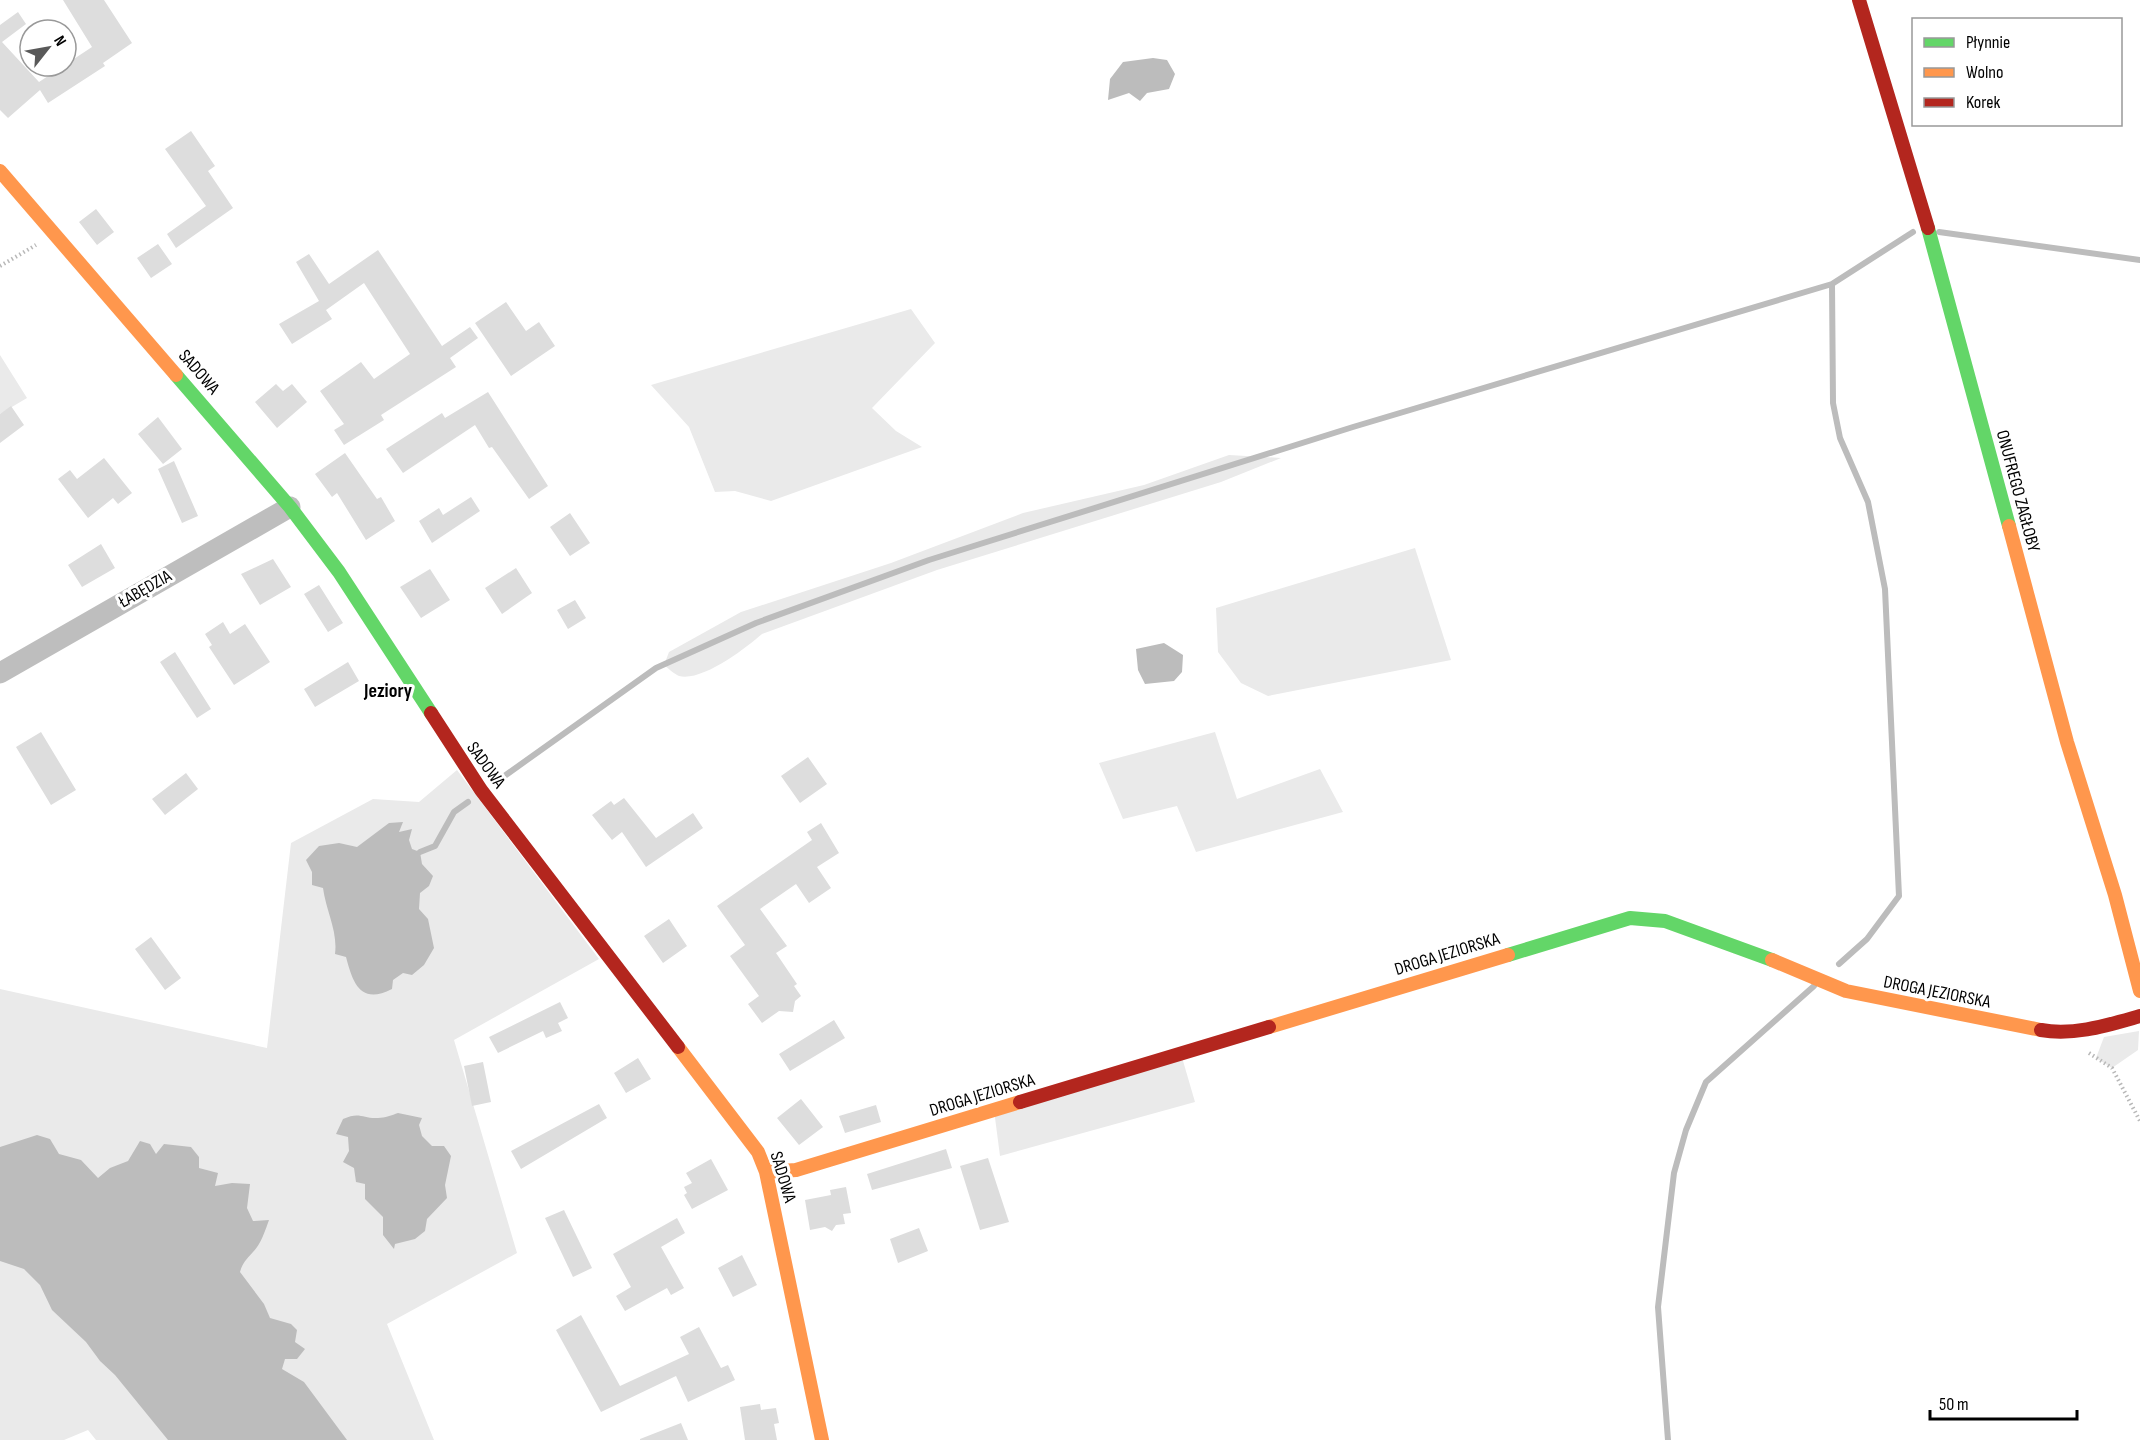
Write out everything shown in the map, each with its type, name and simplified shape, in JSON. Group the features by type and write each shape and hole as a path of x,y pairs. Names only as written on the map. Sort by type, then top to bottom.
{"street":[{"name":"ONUFREGO ZAGŁOBY","path":"1859,0 1928,229 2067,742 2115,895 2140,991"},
{"name":"SADOWA","path":"0,171 290,507 339,572 462,764 746,1134 766,1172 822,1440"},
{"name":"ŁABĘDZIA","path":"0,673 290,507"},
{"name":"DROGA JEZIORSKA","path":"766,1172 796,1170 1630,918 1665,921 1805,972 1846,991 1884,1000 2058,1033 2106,1026 2140,1016"}],"path":[{"path":"0,266 55,235"},
{"path":"2086,1052 2112,1068 2140,1121"}],"shaded area":[{"path":"1153,58 1167,60 1175,74 1169,89 1147,93 1140,101 1129,93 1108,100 1110,79 1123,62"},
{"path":"911,309 935,343 872,408 896,431 922,447 771,501 735,491 715,492 689,427 651,385"},
{"path":"0,355 27,398 0,414"},
{"path":"1229,455 1281,458 1221,482 937,570 762,634 723,662 699,674 679,676 664,665 669,652 741,612 891,563 1023,513 1144,485"},
{"path":"1415,548 1451,660 1268,696 1241,683 1218,652 1216,608"},
{"path":"1164,643 1183,655 1182,672 1174,681 1145,684 1138,670 1136,649"},
{"path":"1215,732 1237,799 1320,769 1343,812 1196,852 1177,806 1123,819 1099,763"},
{"path":"457,770 599,959 454,1040 517,1253 387,1324 434,1440 96,1440 88,1430 64,1440 0,1440 0,989 267,1048 291,843 373,799 419,802"},
{"path":"403,822 399,832 412,829 409,840 412,849 420,852 422,864 433,876 429,886 420,893 419,909 428,919 434,948 424,965 412,975 403,973 393,980 392,989 373,995 360,989 355,983 346,957 335,954 335,937 323,888 312,885 312,872 306,860 319,846 339,843 357,847 389,823"},
{"path":"2139,1031 2138,1050 2112,1068 2096,1058 2104,1037"},
{"path":"1181,1054 1195,1102 1000,1156 994,1110"},
{"path":"398,1113 422,1118 419,1125 422,1136 432,1146 444,1146 451,1156 445,1185 447,1198 427,1219 425,1231 415,1239 395,1244 394,1249 383,1235 383,1217 365,1199 365,1184 356,1182 354,1168 343,1162 349,1151 348,1137 336,1134 343,1119 358,1115 381,1118"},
{"path":"37,1135 50,1139 59,1154 81,1160 98,1178 110,1168 128,1161 140,1141 150,1144 156,1154 164,1144 191,1147 199,1157 199,1168 218,1173 215,1186 232,1183 250,1184 247,1208 253,1221 269,1220 261,1241 245,1261 240,1272 264,1304 270,1318 291,1324 297,1330 295,1342 305,1349 297,1359 285,1359 282,1369 304,1382 347,1440 168,1440 86,1342 52,1310 40,1285 24,1269 0,1261 0,1147"}],"building":[{"path":"63,0 104,0 132,43 103,63 105,66 48,103 40,90 8,118 0,110 0,25 18,12 22,18 18,18 18,30 2,42 18,59 18,78 35,78 39,82 45,78 78,78 78,56 92,47 78,24 78,18 74,18"},
{"path":"191,131 215,166 208,171 233,208 176,248 167,234 206,206 165,149"},
{"path":"96,209 114,232 97,245 79,222"},
{"path":"158,244 172,264 151,278 137,258"},
{"path":"378,250 442,346 470,327 478,338 450,358 456,367 381,415 384,420 344,445 334,430 344,424 320,391 361,362 374,379 410,354 364,283 326,310 332,319 292,344 279,324 319,301 296,262 309,254 329,284"},
{"path":"506,302 526,331 539,322 555,346 511,376 475,323"},
{"path":"276,384 283,391 292,384 307,402 277,428 255,402"},
{"path":"488,392 548,486 529,499 492,447 489,448 475,425 403,473 386,449 442,413 445,418"},
{"path":"11,406 24,425 0,443 0,414"},
{"path":"158,417 182,449 163,464 138,434"},
{"path":"345,453 377,499 381,497 395,521 366,540 337,493 332,497 315,474"},
{"path":"104,458 132,493 118,504 113,498 88,518 58,479 70,470 77,479"},
{"path":"174,461 198,516 182,523 158,469"},
{"path":"471,497 480,511 432,543 419,521 439,508 443,515"},
{"path":"570,513 590,543 570,556 550,527"},
{"path":"101,544 115,568 82,587 68,565"},
{"path":"273,559 291,587 260,605 241,574"},
{"path":"516,568 532,593 502,614 485,588"},
{"path":"430,569 450,600 421,618 400,587"},
{"path":"319,585 343,623 328,632 304,594"},
{"path":"575,600 586,618 568,629 557,610"},
{"path":"223,622 230,634 245,624 270,662 234,685 209,647 212,645 205,634"},
{"path":"175,652 211,709 197,718 160,662"},
{"path":"348,662 359,681 315,707 304,689"},
{"path":"41,732 76,790 51,805 16,747"},
{"path":"808,757 827,784 800,803 781,776"},
{"path":"186,773 198,789 165,815 152,799"},
{"path":"624,798 656,838 693,813 703,828 646,867 622,832 612,840 592,815 611,801 614,805"},
{"path":"821,823 839,853 817,867 831,888 809,903 796,884 760,909 787,946 776,953 797,984 794,986 801,996 795,1001 793,1012 779,1011 762,1023 748,1004 759,996 730,956 745,945 717,906 812,840 807,832"},
{"path":"669,919 687,946 663,963 644,936"},
{"path":"151,937 181,978 165,990 135,949"},
{"path":"560,1002 568,1018 558,1023 562,1031 546,1038 543,1031 498,1053 489,1037"},
{"path":"834,1020 845,1038 790,1071 779,1054"},
{"path":"638,1058 651,1079 626,1093 614,1073"},
{"path":"483,1062 491,1102 472,1106 464,1066"},
{"path":"801,1099 823,1127 799,1145 777,1118"},
{"path":"599,1104 607,1118 521,1169 511,1151"},
{"path":"876,1105 881,1122 845,1133 839,1116"},
{"path":"946,1149 952,1168 872,1190 867,1174"},
{"path":"988,1158 1009,1222 980,1230 960,1166"},
{"path":"711,1159 728,1190 692,1209 684,1195 687,1193 684,1187 692,1183 686,1173"},
{"path":"846,1187 851,1213 843,1214 845,1224 836,1225 832,1231 825,1227 810,1230 805,1200 831,1195 830,1190"},
{"path":"564,1210 592,1268 573,1277 545,1218"},
{"path":"677,1218 685,1233 661,1247 684,1288 671,1295 667,1288 625,1311 616,1296 631,1287 613,1254"},
{"path":"919,1228 928,1251 898,1263 890,1239"},
{"path":"742,1255 757,1285 733,1297 718,1268"},
{"path":"581,1315 620,1386 689,1354 680,1337 699,1327 721,1368 728,1365 735,1380 688,1402 676,1376 601,1412 556,1330"},
{"path":"760,1404 761,1410 776,1408 779,1423 774,1424 777,1440 745,1440 740,1407"},
{"path":"681,1423 688,1440 640,1440 640,1439"}],"waterway":[{"path":"1839,964 1867,939 1899,896 1885,589 1868,502 1840,438 1833,403 1832,284 1913,232"},
{"path":"1939,232 2140,260"},
{"path":"496,782 656,668 756,623 929,560 1353,427 1832,284"},
{"path":"420,852 435,846 454,812 468,802"},
{"path":"1668,1440 1658,1307 1674,1173 1686,1130 1706,1082 1814,986"}],"traffic: fast":[{"path":"1928,228 2009,526"},
{"path":"176,375 290,507 339,572 431,713"},
{"path":"1508,955 1630,918 1665,921 1772,960"}],"traffic: slow":[{"path":"0,171 176,375"},
{"path":"2009,526 2067,742 2115,895 2140,991"},
{"path":"1269,1027 1508,955"},
{"path":"1772,960 1846,991 2041,1030"},
{"path":"678,1047 758,1152 766,1172 822,1440"},
{"path":"766,1172 796,1170 1020,1102"}],"traffic: jam":[{"path":"1859,0 1928,228"},
{"path":"431,713 481,790 678,1047"},
{"path":"2041,1030 2078,1031 2140,1016"},
{"path":"1020,1102 1269,1027"}],"district":[{"name":"Jeziory","path":"388,691"}]}
